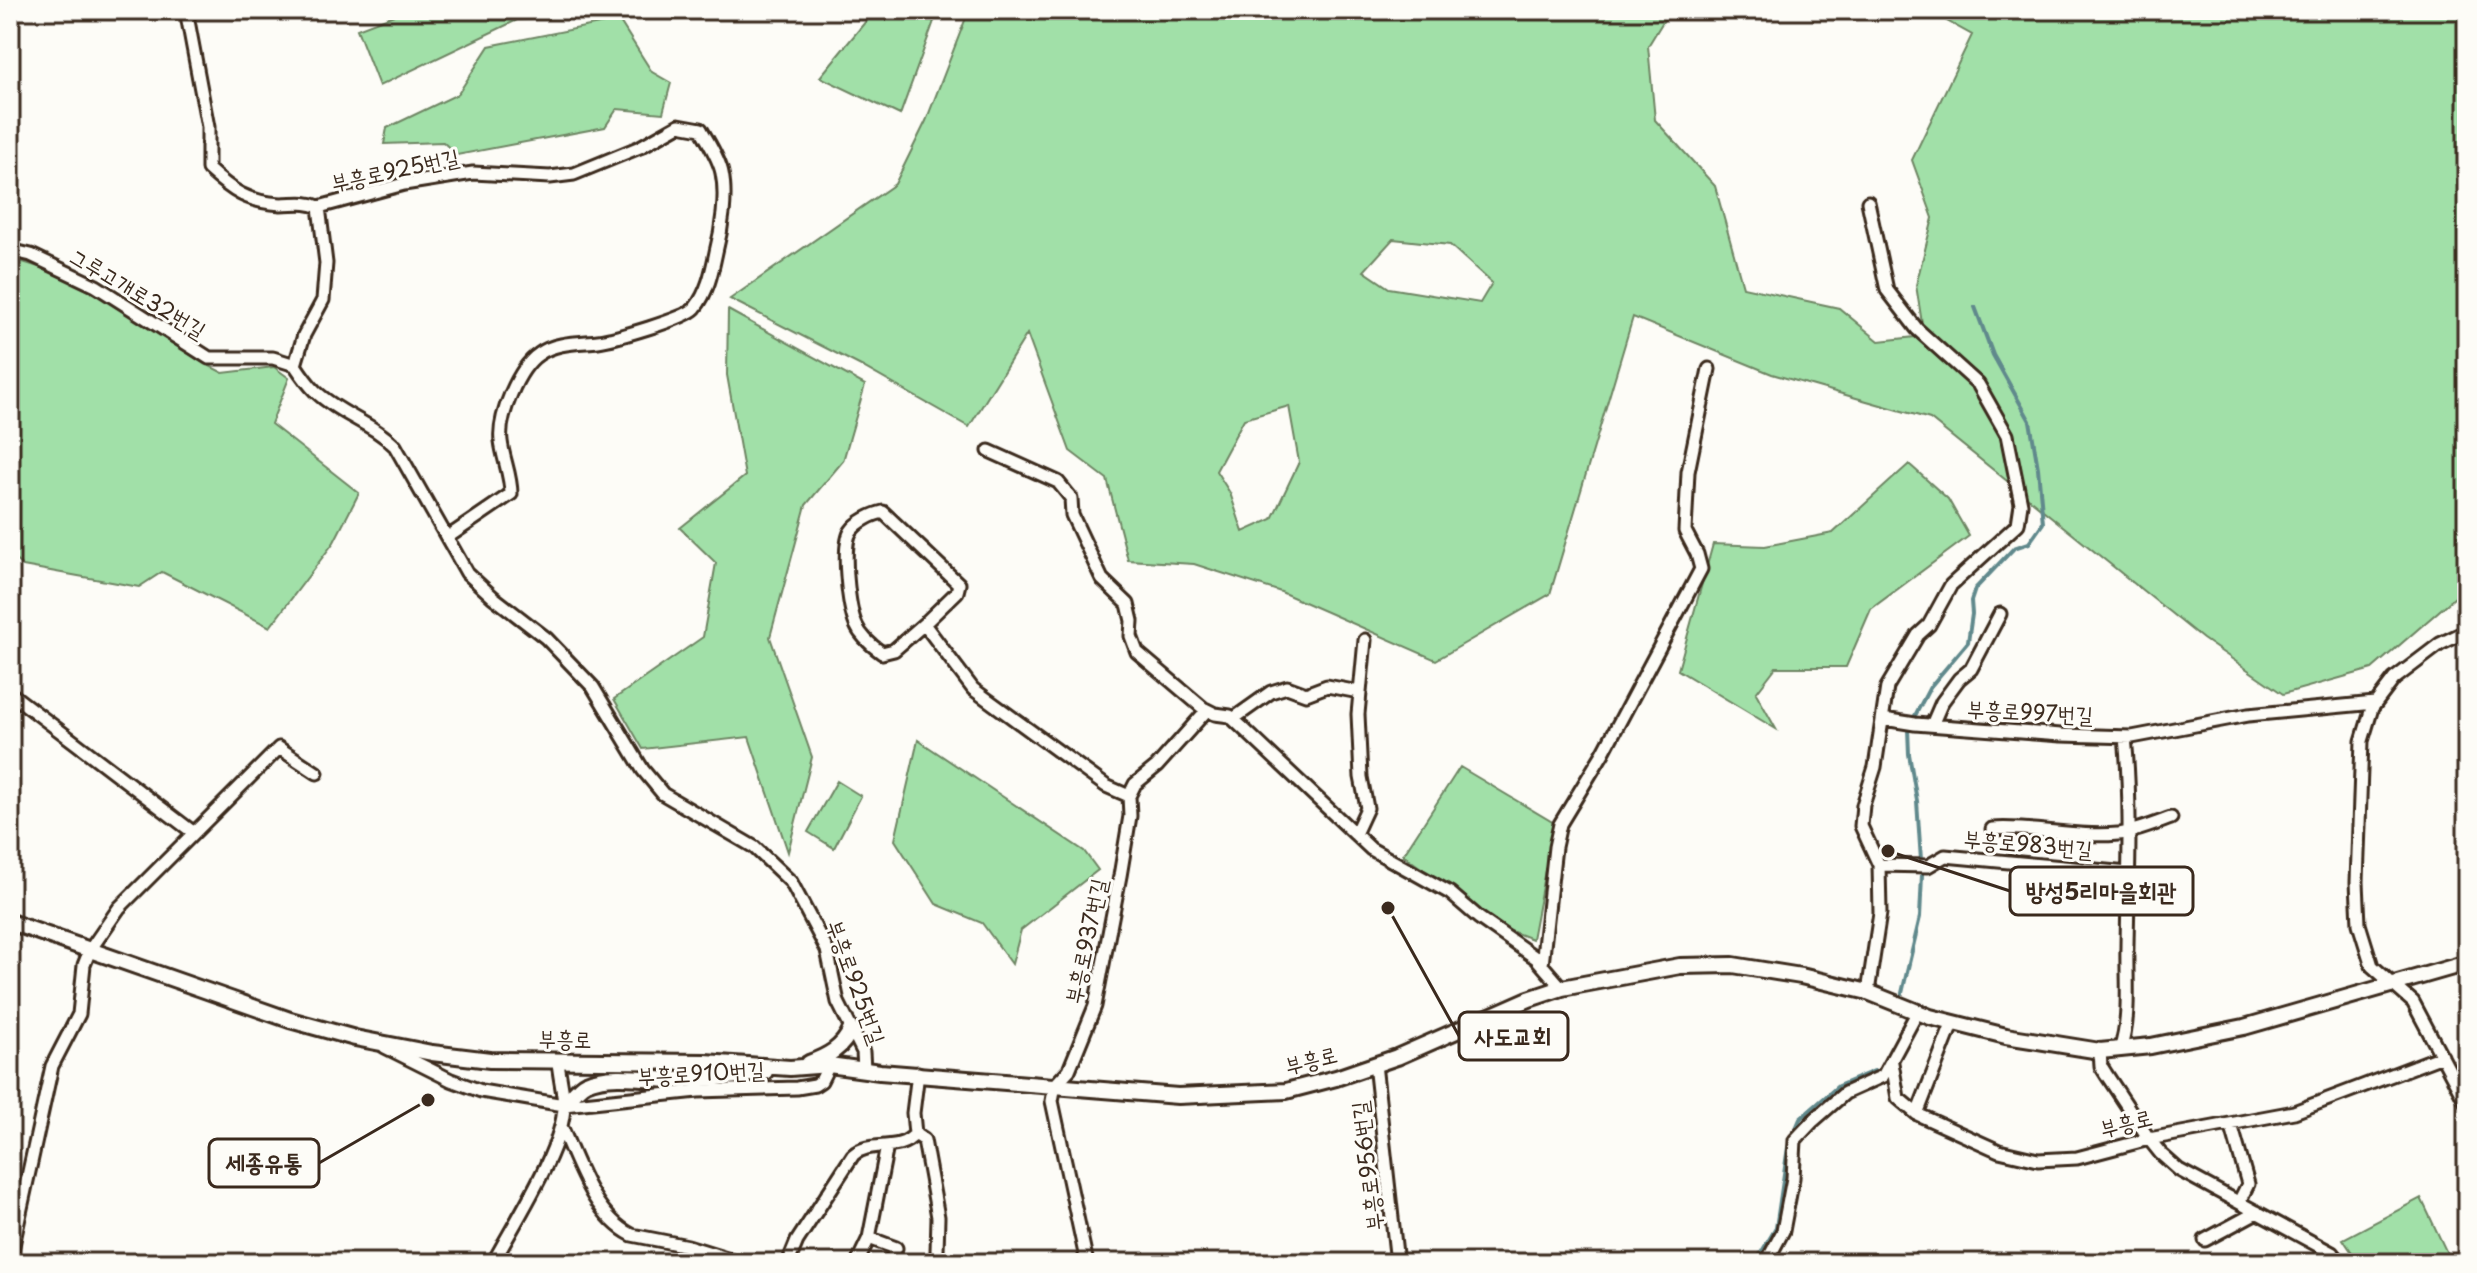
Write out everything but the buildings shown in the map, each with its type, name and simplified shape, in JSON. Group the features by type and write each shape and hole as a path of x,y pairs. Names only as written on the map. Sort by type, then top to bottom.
{"main road":[{"path":"10,910 33,929"},
{"name":"부흥로","path":"10,922 290,1020 408,1050 490,1060 705,1062 796,1067 829,1065 880,1072 1178,1096 1286,1091 1397,1057 1529,999 1562,988 1680,966 1757,968 1868,992 1930,1017 2006,1036 2100,1051 2159,1045 2244,1027 2467,963"},
{"path":"564,1105 586,1083 600,1080 637,1077 723,1079 796,1067 836,1050 845,1042 851,1029"}],"street":[{"name":"부흥로925번길","path":"186,10 208,127 208,169 234,193 279,204 308,203 319,207 404,184 473,173 550,177 574,174 640,147 679,125 701,129 722,172 723,200 717,248 706,290 692,311 634,333 597,341 576,341 538,354 519,378 502,417 501,441 511,479 511,494 448,537"},
{"path":"1868,202 1887,290 1917,329 1978,384 2007,435 2021,504 2018,524 1951,585 1929,625 1918,635 1887,687 1884,719 1875,767 1863,802 1861,826 1879,865 1880,913 1868,992"},
{"name":"부흥로925번길","path":"319,207 326,263 323,300 304,335 295,365 315,391 345,413 381,433 395,446 467,573 546,638 593,687 643,770 663,794 754,847 791,882 827,950 838,1002 863,1052 864,1069"},
{"name":"그루고개로32번길","path":"10,250 31,255 96,286 209,358 273,358 295,365"},
{"path":"1542,965 1560,824 1603,753 1701,569 1685,531 1688,472 1709,369"},
{"path":"989,451 1058,482 1071,498 1072,515 1102,579 1128,604 1131,636 1137,652 1207,710 1233,719 1371,849 1450,893 1542,965 1562,988"},
{"path":"883,512 959,584 957,592 924,624 894,650 882,653 865,639 856,626 849,596 848,542 851,531 873,514 883,512"},
{"name":"부흥로997번길","path":"1932,725 1942,702 1959,679 1971,669 2000,614"},
{"path":"924,624 973,689 1106,786 1129,796 1135,784 1157,766 1207,710"},
{"path":"2467,631 2427,653 2394,679 2375,703 2362,741 2357,844 2357,908 2361,935 2372,966 2413,1002 2467,1104"},
{"path":"1355,834 1367,808 1361,777 1359,692 1365,640"},
{"path":"1233,719 1271,692 1287,687 1306,694 1327,686 1359,692"},
{"path":"10,693 194,833"},
{"name":"부흥로997번길","path":"1884,719 2061,735 2125,737 2198,723 2375,703"},
{"path":"2120,1050 2125,1034 2128,873 2125,737"},
{"path":"10,1259 52,1066 79,1014 84,965 90,950 119,908 279,748 317,773"},
{"name":"부흥로937번길","path":"1055,1085 1069,1070 1095,1006 1130,816 1129,796"},
{"path":"1992,829 2122,834 2171,818"},
{"name":"부흥로983번길","path":"1879,865 1928,866 1945,856 2128,873"},
{"path":"1766,1263 1783,1231 1793,1178 1795,1140 1845,1093 1883,1076 1918,1011"},
{"path":"1892,1063 1898,1098 1917,1114 1953,1022"},
{"name":"부흥로910번길","path":"376,1042 451,1080 481,1091 564,1105 698,1091 797,1088 821,1081 829,1065"},
{"path":"2100,1051 2101,1066 2149,1139 2179,1170 2332,1253 2340,1263"},
{"name":"부흥로","path":"1917,1114 1999,1151 2038,1160 2077,1158 2149,1139 2294,1112 2442,1056"},
{"path":"493,1263 545,1165 561,1126 564,1105 558,1061"},
{"name":"부흥로956번길","path":"1375,1064 1397,1263"},
{"path":"788,1263 797,1241 846,1162 860,1149 909,1141 915,1134 913,1113 918,1073"},
{"path":"1055,1085 1052,1101 1087,1263"},
{"path":"2231,1124 2248,1184 2239,1202"},
{"path":"561,1126 600,1203 621,1229 632,1235 711,1253 733,1263"},
{"path":"915,1134 924,1140 938,1217 937,1251"},
{"path":"857,1263 869,1238 887,1146"},
{"path":"2205,1240 2257,1212"},
{"path":"869,1238 896,1248 890,1263"}],"green space":[{"path":"407,10 702,10 517,20 379,86 357,29"},
{"path":"875,10 938,10 900,115 820,77"},
{"path":"969,10 1670,10 1648,46 1655,120 1715,186 1743,287 1839,308 1879,341 1924,336 1916,285 1933,218 1912,160 1972,35 1927,10 2467,10 2467,579 2455,597 2372,669 2283,694 2203,639 1930,419 1772,374 1633,317 1550,594 1436,660 1281,592 1194,564 1128,560 1107,479 1070,451 1027,334 969,427 863,367 730,299 895,184 926,121","holes":["1393,239 1450,245 1492,283 1480,303 1389,288 1364,271","1289,406 1299,462 1272,519 1243,532 1230,493 1216,471 1244,419"]},
{"path":"619,20 652,72 671,83 663,113 617,109 605,127 457,155 443,142 384,144 387,128 458,94 489,46"},
{"path":"10,258 61,274 99,292 198,360 223,373 274,367 289,378 271,424 359,493 334,542 270,627 162,572 139,587 23,566 10,556"},
{"path":"728,310 865,385 843,461 806,505 770,637 812,757 788,852 749,737 643,749 614,699 703,637 716,563 680,528 745,476 727,375"},
{"path":"1909,464 1948,499 1969,536 1871,609 1846,667 1776,667 1756,693 1776,729 1678,670 1713,544 1765,546 1833,533"},
{"path":"918,740 1084,851 1098,870 1021,930 1012,964 982,923 936,904 895,840"},
{"path":"1460,767 1554,823 1532,939 1508,930 1403,855"},
{"path":"837,781 861,796 834,848 808,832"},
{"path":"2421,1198 2447,1253 2429,1263 2359,1263 2343,1239"}],"waterway":[{"path":"1902,993 1920,917 1922,875 1908,729 1930,687 1968,642 1975,589 2014,548 2029,543 2043,523 2030,421 1993,355 1975,307"},
{"path":"1755,1263 1776,1228 1788,1147 1800,1119 1838,1086 1874,1071"}],"place":[{"name":"방성5리마을회관","path":"1888,851"},
{"name":"사도교회","path":"1388,908"},
{"name":"세종유통","path":"428,1100"}]}
